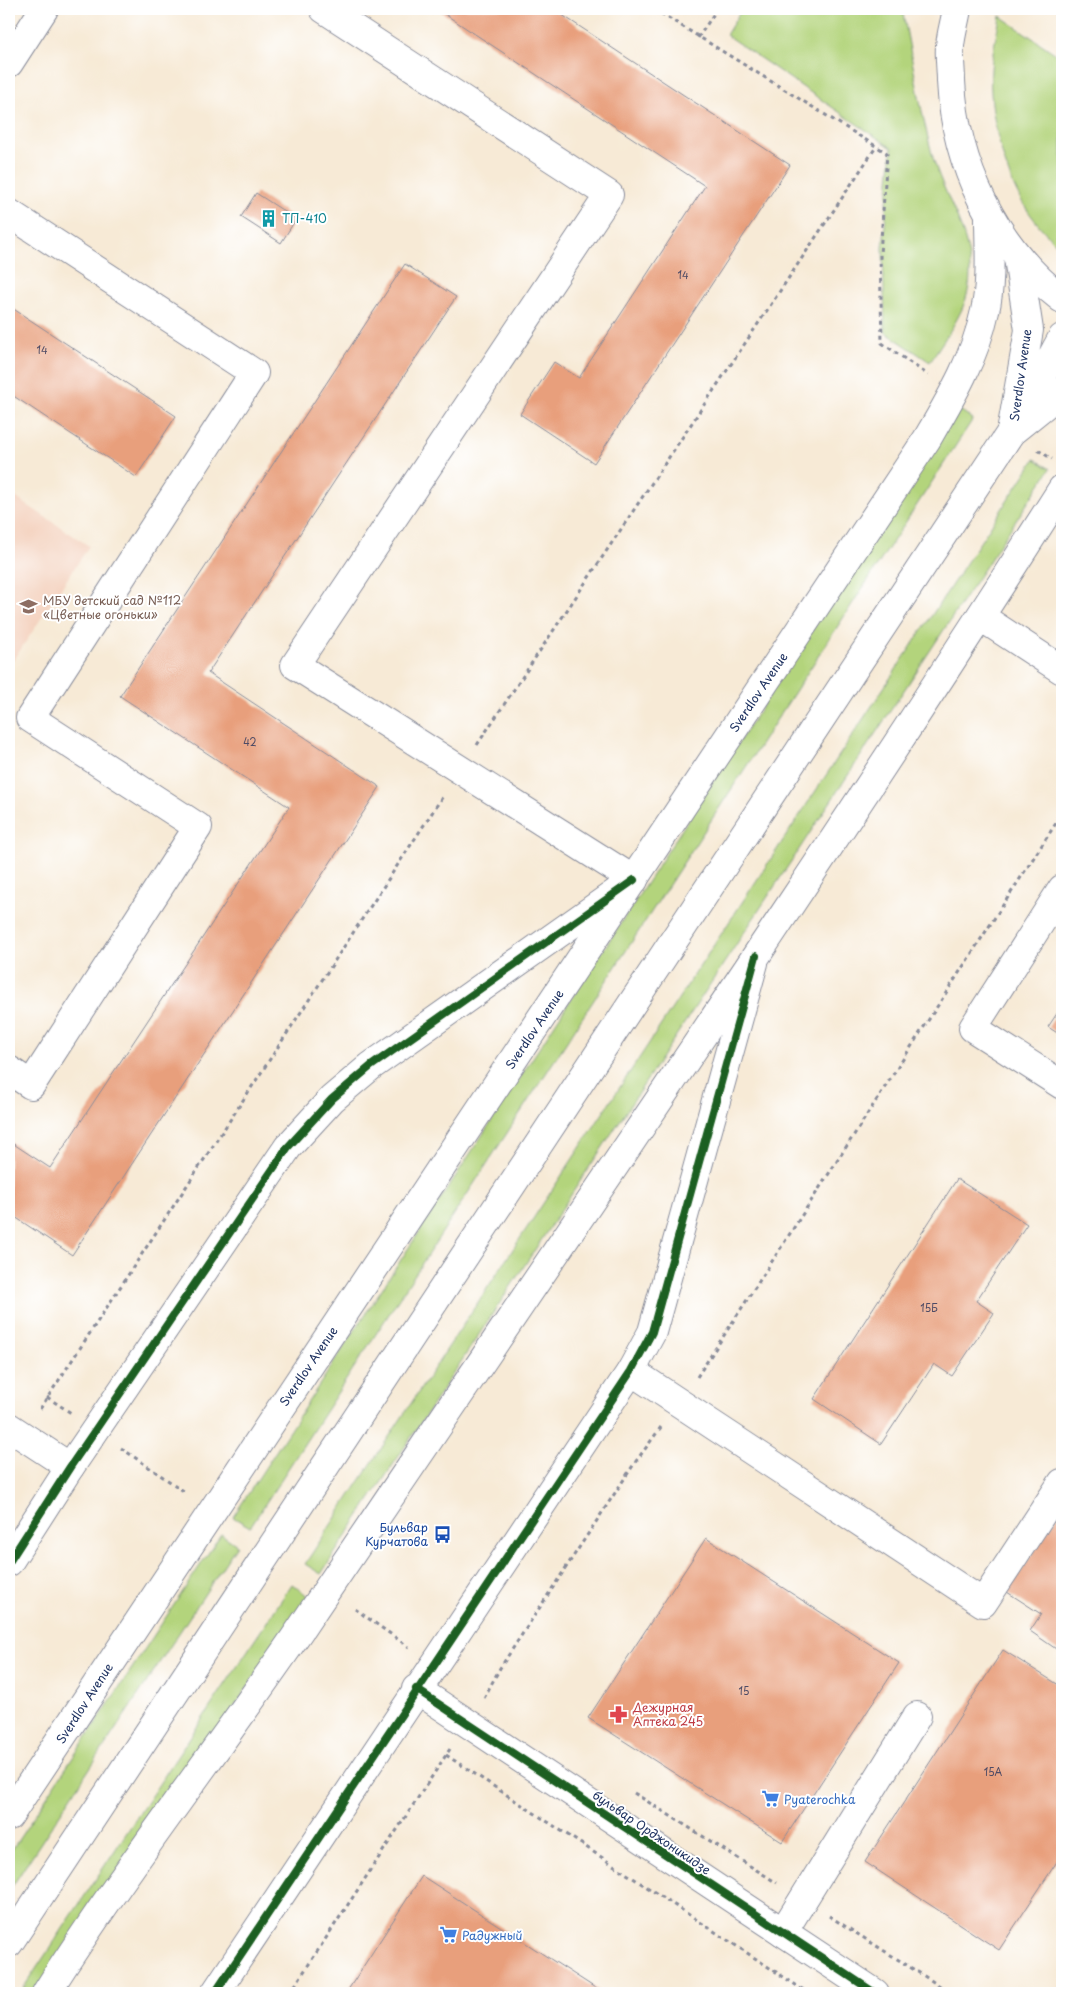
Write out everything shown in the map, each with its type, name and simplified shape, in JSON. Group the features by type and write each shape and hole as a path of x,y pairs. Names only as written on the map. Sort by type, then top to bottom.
{"main road":[{"path":"9,63 44,9"},
{"path":"9,1562 70,1467 288,1147 332,1099 371,1066 634,880 295,666 609,194 324,9"},
{"path":"939,9 950,48"},
{"path":"957,9 950,48 952,110 968,168 989,216 1018,258 1046,286 1062,298"},
{"path":"9,213 254,373 30,718 198,827 31,1085 9,1070"},
{"name":"Sverdlov Avenue","path":"9,1816 927,439 954,393 974,348 986,310 989,267 989,216"},
{"name":"Sverdlov Avenue","path":"1012,432 1029,330 1018,258"},
{"path":"1012,432 1062,338"},
{"name":"Sverdlov Avenue","path":"9,1943 1012,432 1062,391"},
{"path":"46,1993 92,1922 246,1708 756,956 981,617 1062,489"},
{"path":"981,617 1062,670"},
{"path":"1062,889 972,1028 1062,1085"},
{"path":"215,1993 630,1370 652,1332 756,956"},
{"path":"630,1370 983,1603 1062,1483"},
{"path":"15,1431 70,1467"},
{"name":"бульвар Орджоникидзе","path":"416,1689 875,1993"},
{"path":"783,1932 917,1716"}],"path":[{"path":"654,9 698,38 887,153 880,254 882,343 954,393"},
{"path":"698,38 717,9"},
{"path":"15,1431 876,147"},
{"path":"484,1698 492,1703"},
{"path":"446,1755 808,1993"},
{"path":"625,1788 784,1888"},
{"path":"826,1914 951,1993"}],"shaded area":[{"name":"МБУ детский сад №112 «Цветные огоньки»","path":"9,493 89,546 9,667"}],"green space":[{"path":"742,9 902,9 931,150 936,168 964,236 970,272 968,291 962,310 930,362 885,332 883,247 892,148 726,35"},
{"path":"1000,16 1062,58 1062,250 1025,207 1014,186 1002,154 994,119 991,85 992,56"},
{"path":"957,408 973,419 250,1527 233,1517"},
{"path":"1035,459 1050,469 321,1574 305,1564"},
{"path":"221,1534 237,1545 9,1891 9,1854"},
{"path":"292,1584 308,1596 45,1993 20,1993"}],"building":[{"path":"437,9 553,9 790,165 594,463 520,414 554,362 579,378 705,186"},
{"name":"ТП-410","path":"256,193 296,219 281,243 241,217"},
{"path":"405,264 456,297 208,673 380,787 72,1255 9,1213 9,1141 50,1168 289,807 120,696"},
{"path":"9,306 176,416 136,477 9,393"},
{"path":"1062,1006 1062,1036 1048,1027"},
{"path":"957,1179 1027,1224 976,1301 994,1313 952,1376 934,1364 881,1444 814,1399"},
{"path":"1062,1509 1062,1653 1030,1631 1041,1614 1007,1592"},
{"path":"706,1538 899,1663 782,1842 588,1718"},
{"path":"1003,1650 1062,1687 1062,1854 999,1950 865,1862"},
{"name":"Радужный","path":"422,1876 603,1993 346,1993"}],"cycle path":[{"path":"9,1562 70,1467 288,1147 332,1099 371,1066 634,880"},
{"path":"215,1993 631,1371 652,1332 756,956"},
{"path":"416,1689 875,1993"}],"place":[{"name":"ТП-410","path":"268,218"},
{"name":"МБУ детский сад №112 «Цветные огоньки»","path":"29,607"},
{"name":"Бульвар Курчатова","path":"442,1534"},
{"name":"Дежурная Аптека 245","path":"619,1714"},
{"name":"Pyaterochka","path":"770,1799"},
{"name":"Радужный","path":"448,1935"}]}
